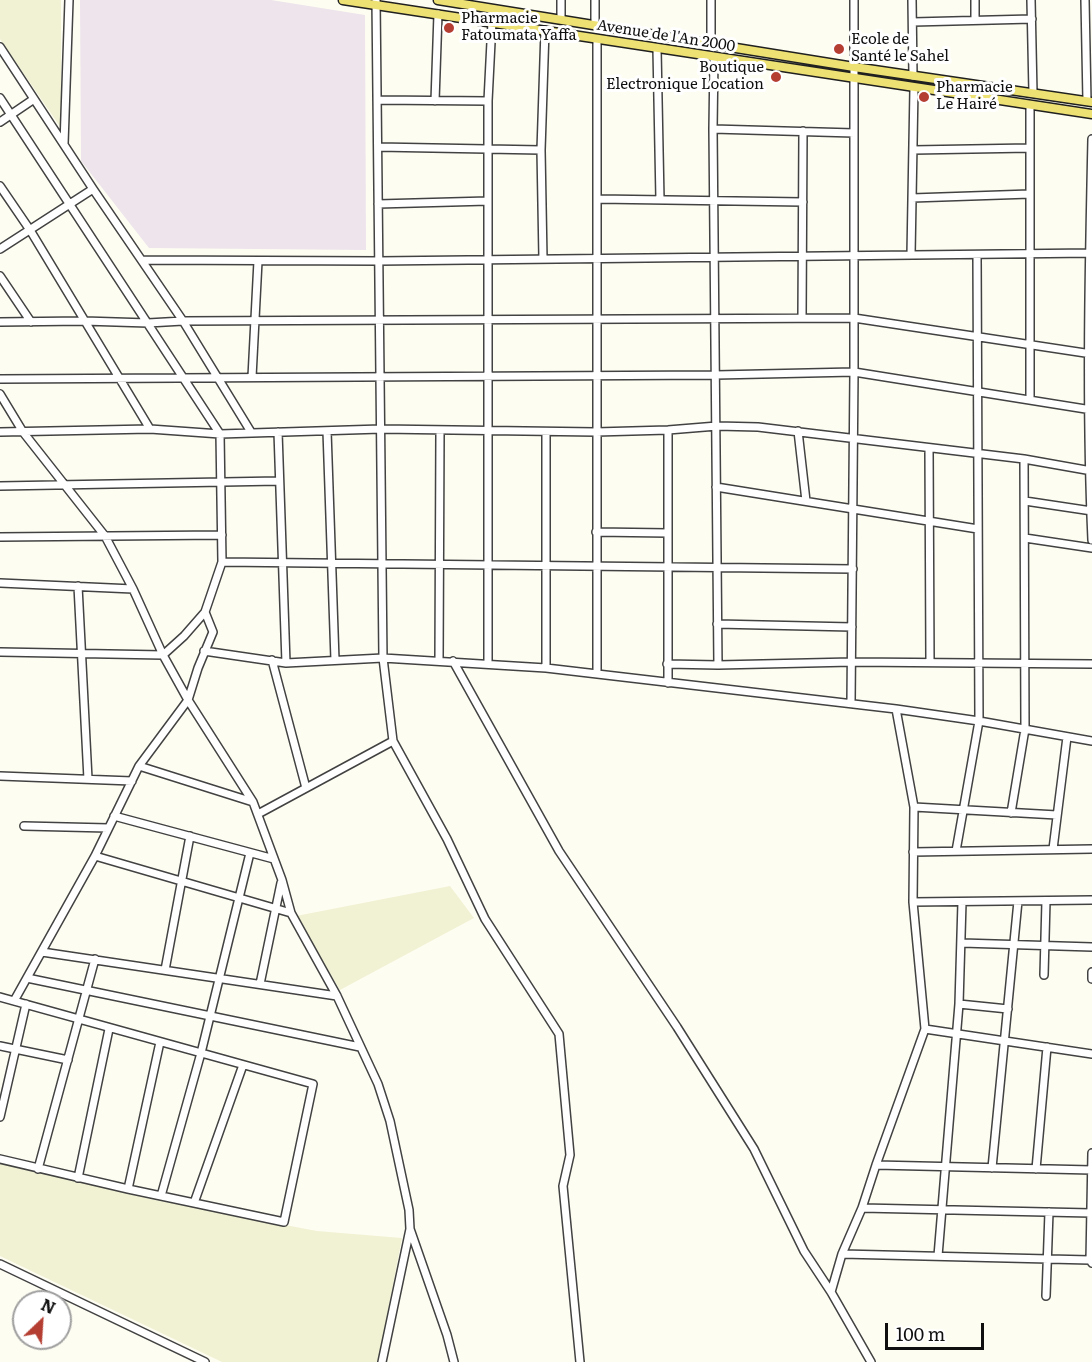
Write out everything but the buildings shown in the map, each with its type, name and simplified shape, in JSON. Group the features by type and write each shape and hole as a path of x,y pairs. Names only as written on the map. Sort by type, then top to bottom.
{"main road":[{"name":"Avenue de l'An 2000","path":"343,0 376,3 855,80 1092,114"},
{"name":"Avenue de l'An 2000","path":"438,0 854,67 1090,102"}],"street":[{"path":"64,144 69,0"},
{"path":"561,0 561,18"},
{"path":"595,0 595,25"},
{"path":"711,0 711,43"},
{"path":"851,704 854,0"},
{"path":"912,0 914,76"},
{"path":"975,0 975,20"},
{"path":"1031,0 1033,93"},
{"path":"1085,0 1089,23 1090,102"},
{"path":"376,3 383,657 393,741 447,839 485,919 559,1034 570,1155 563,1186 580,1362"},
{"path":"435,101 438,14"},
{"path":"912,21 1032,19"},
{"path":"488,663 488,101 492,22"},
{"path":"543,259 541,150 545,30"},
{"path":"597,39 597,674"},
{"path":"0,46 183,321 251,432"},
{"path":"657,49 660,200"},
{"path":"714,57 718,665"},
{"path":"911,255 914,88"},
{"path":"0,98 220,434 222,482 222,562 205,612 163,655 0,652"},
{"path":"0,122 34,99"},
{"path":"377,100 488,101"},
{"path":"1030,106 1030,399"},
{"path":"713,129 854,133"},
{"path":"802,318 803,132"},
{"path":"1092,139 1090,253 1092,540"},
{"path":"378,147 541,150"},
{"path":"913,150 1030,148"},
{"path":"0,186 30,230 150,429"},
{"path":"0,249 93,189"},
{"path":"912,198 1030,194"},
{"path":"598,199 803,202"},
{"path":"378,204 488,201"},
{"path":"143,260 379,261 1090,253"},
{"path":"956,851 979,721 977,255"},
{"path":"252,377 258,261"},
{"path":"0,276 31,322"},
{"path":"0,322 854,318 1090,353"},
{"path":"0,379 488,377 854,372 1090,409"},
{"path":"0,394 23,432 105,536 134,589 163,655 188,700 253,802 282,880 291,913 338,996 378,1084 390,1121 409,1210 410,1229 382,1362"},
{"path":"0,432 150,429 220,434 381,429 596,432 717,426 798,431 1024,459 1091,470"},
{"path":"327,430 335,660"},
{"path":"668,430 668,683"},
{"path":"439,661 440,431"},
{"path":"798,431 806,501"},
{"path":"278,432 286,663"},
{"path":"546,432 546,668"},
{"path":"929,448 930,662"},
{"path":"1011,813 1025,729 1024,459"},
{"path":"0,486 279,481"},
{"path":"716,487 978,528"},
{"path":"1024,501 1091,511"},
{"path":"596,532 668,533"},
{"path":"0,537 222,535"},
{"path":"1024,538 1092,548"},
{"path":"222,562 853,569"},
{"path":"0,583 134,589"},
{"path":"78,586 88,779"},
{"path":"14,1001 94,856 140,766 188,700 204,651 211,642 213,632 205,612"},
{"path":"717,624 852,627"},
{"path":"204,651 286,663 383,657 546,668 896,709 1092,741"},
{"path":"272,660 306,788"},
{"path":"453,662 559,851 677,1027 754,1149 804,1251 831,1292 871,1362"},
{"path":"667,664 852,662 1092,664"},
{"path":"831,1292 842,1254 862,1208 925,1029 913,902 914,807 896,709"},
{"path":"1053,849 1067,737"},
{"path":"258,814 393,741"},
{"path":"140,766 253,802"},
{"path":"0,776 132,781"},
{"path":"914,807 1058,815"},
{"path":"114,816 274,859"},
{"path":"24,826 108,828"},
{"path":"165,970 190,836"},
{"path":"914,852 1092,849"},
{"path":"161,1196 201,1053 250,853"},
{"path":"94,856 291,913"},
{"path":"261,984 282,880"},
{"path":"913,902 1092,900"},
{"path":"992,1168 1018,901"},
{"path":"1044,975 1046,901"},
{"path":"938,1256 959,1004 962,902"},
{"path":"962,943 1092,946"},
{"path":"42,951 338,996"},
{"path":"38,1169 95,959"},
{"path":"1092,972 1092,979"},
{"path":"27,978 360,1047"},
{"path":"0,997 313,1084 284,1222 0,1159"},
{"path":"0,1117 26,1004"},
{"path":"959,1004 1008,1009"},
{"path":"78,1178 109,1029"},
{"path":"925,1029 1092,1054"},
{"path":"128,1189 160,1042"},
{"path":"0,1046 68,1060"},
{"path":"1036,1169 1047,1047"},
{"path":"195,1203 243,1065"},
{"path":"842,1254 1091,1261 1092,1153"},
{"path":"876,1165 1092,1170"},
{"path":"862,1208 1091,1213"},
{"path":"1046,1296 1049,1212"},
{"path":"410,1229 447,1335 454,1362"},
{"path":"0,1264 205,1362"}],"shaded area":[{"path":"80,0 271,0 365,15 366,250 149,248 81,161"}],"green space":[{"path":"0,0 61,0 61,128 0,39"},
{"path":"450,886 474,918 340,990 296,916"},
{"path":"0,1163 150,1199 317,1231 402,1238 378,1362 222,1362 0,1256"}],"place":[{"name":"Pharmacie Fatoumata Yaffa","path":"449,28"},
{"name":"Ecole de Santé le Sahel","path":"839,49"},
{"name":"Boutique Electronique Location","path":"776,77"},
{"name":"Pharmacie Le Hairé","path":"924,97"}]}
